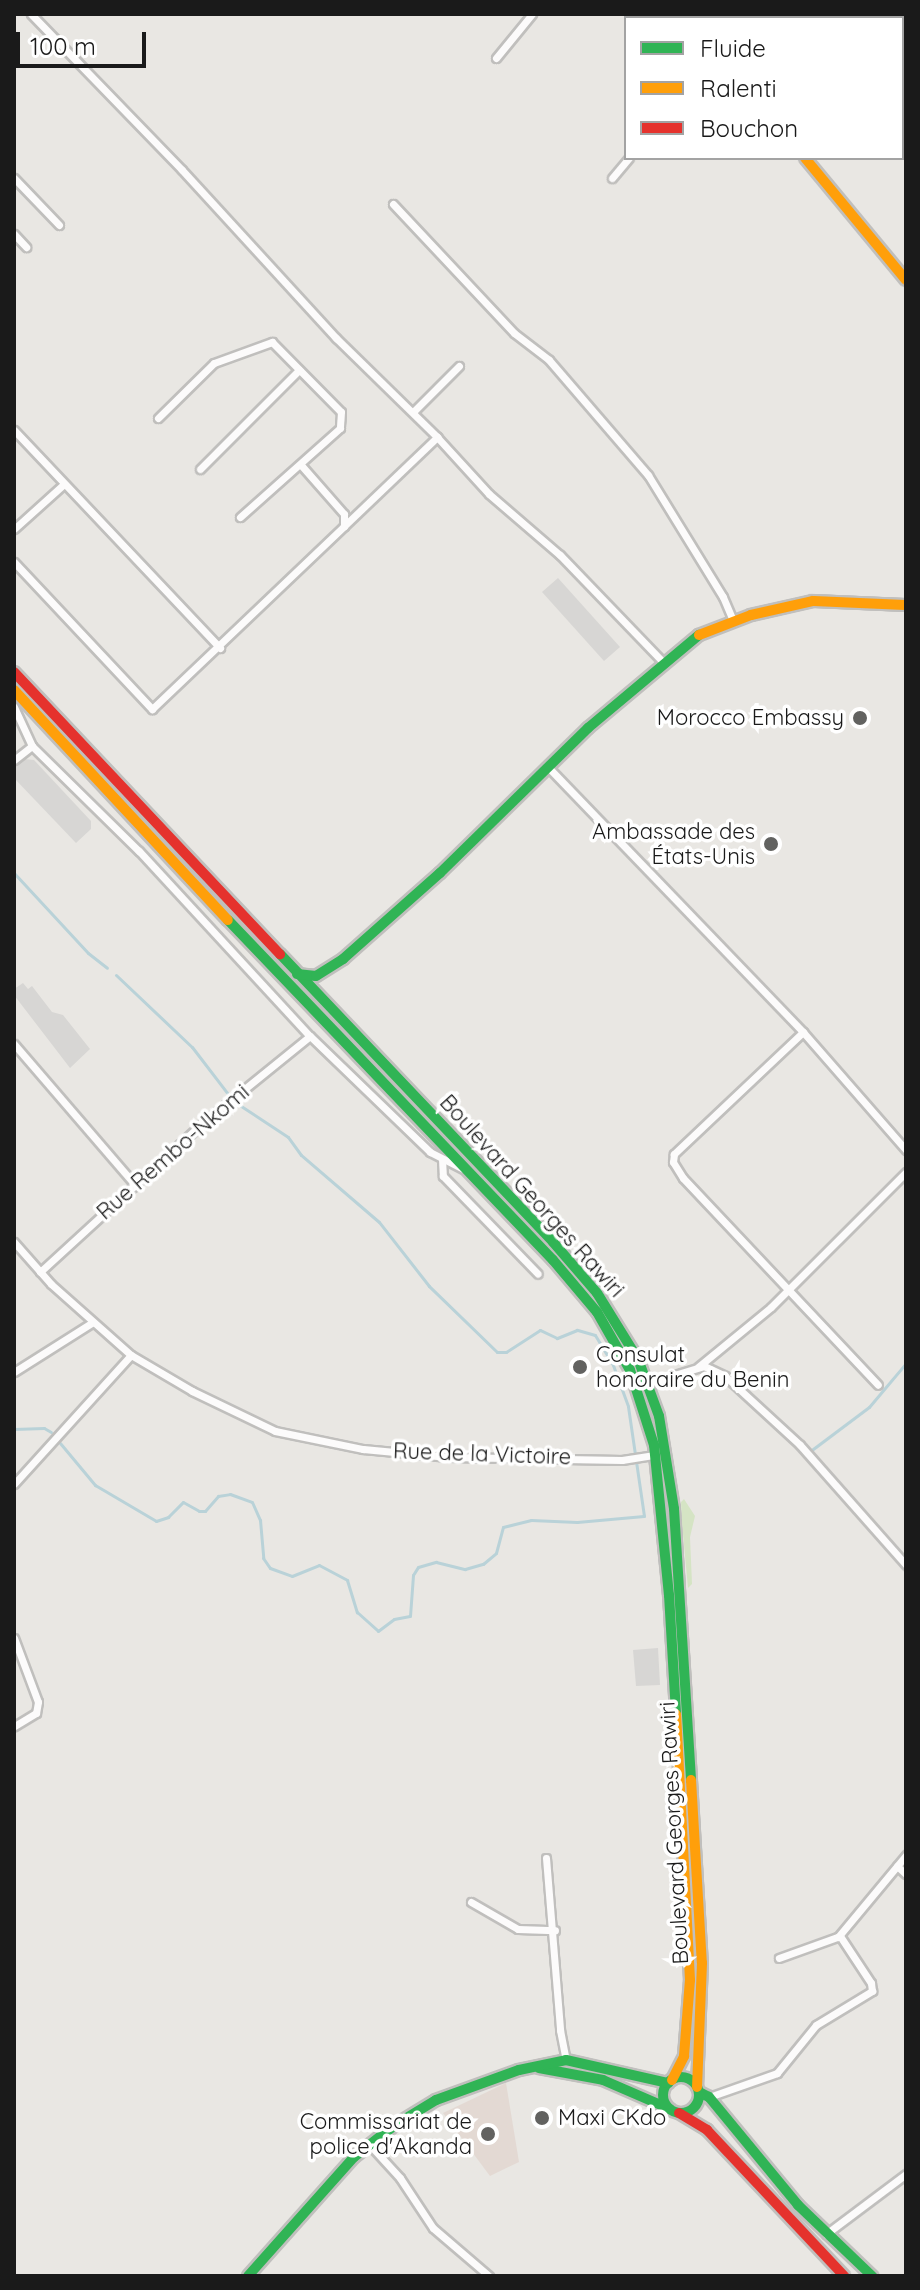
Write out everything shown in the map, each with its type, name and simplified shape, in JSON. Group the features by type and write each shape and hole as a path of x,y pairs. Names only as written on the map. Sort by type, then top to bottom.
{"main road":[{"path":"807,160 906,280"},
{"path":"296,973 312,977 330,970 440,873 548,767 663,662 699,635 733,621 813,601 906,605"},
{"name":"Boulevard Georges Rawiri","path":"14,672 584,1277 619,1325 648,1383 670,1474 681,1598 702,1963 702,2092"},
{"name":"Boulevard Georges Rawiri","path":"14,690 563,1270 608,1328 640,1394 655,1455 669,1595 690,1965 685,2048 670,2082"},
{"path":"325,1004 322,986 330,970"},
{"path":"248,2276 320,2192 369,2144 436,2100 566,2060 670,2082 686,2078 702,2092 826,2234 872,2276"},
{"path":"537,2067 603,2080 675,2111 707,2130 783,2215 844,2276"},
{"path":"670,2082 664,2097 675,2111"},
{"path":"675,2111 696,2105 702,2092"}],"street":[{"path":"31,14 195,184 295,297 413,412 489,494 560,555 663,662"},
{"path":"496,58 532,14"},
{"path":"612,178 627,160"},
{"path":"14,178 59,225"},
{"path":"393,204 514,333 549,360 648,475 723,597 733,621"},
{"path":"14,234 26,247"},
{"path":"158,418 214,363 251,347 275,343 343,416 340,428 240,517"},
{"path":"413,412 459,366"},
{"path":"200,469 299,370"},
{"path":"14,430 220,648"},
{"path":"14,562 152,709 220,648 437,437"},
{"path":"301,465 344,514 344,526"},
{"path":"14,529 64,484"},
{"path":"14,707 32,746 139,851 310,1036 399,1123 442,1159 464,1168"},
{"path":"14,760 32,746"},
{"path":"548,767 803,1032 906,1150"},
{"path":"803,1032 674,1154 673,1162 683,1178 878,1385"},
{"name":"Rue Rembo-Nkomi","path":"40,1272 205,1121 310,1036"},
{"path":"14,1044 136,1186"},
{"path":"442,1159 443,1176 538,1274"},
{"path":"697,1367 789,1289 906,1172"},
{"name":"Rue de la Victoire","path":"14,1242 40,1272 131,1355 251,1423 307,1439 435,1457 633,1460 655,1455"},
{"path":"14,1372 93,1322"},
{"path":"14,1484 131,1355"},
{"path":"648,1383 697,1367 714,1368 780,1424 906,1565"},
{"path":"14,1638 38,1702 36,1713 14,1726"},
{"path":"779,1958 838,1937 906,1855"},
{"path":"546,1858 555,1930 560,2030 566,2060"},
{"path":"897,1866 906,1874"},
{"path":"471,1902 518,1929 555,1930"},
{"path":"702,2092 777,2073 816,2025 872,1991 871,1983 842,1937 838,1937"},
{"path":"369,2144 400,2178 433,2228 489,2276"},
{"path":"826,2234 906,2174"}],"shaded area":[{"path":"558,578 620,647 604,661 542,592"},
{"path":"24,759 34,760 91,821 91,829 76,843 14,778 14,768"},
{"path":"23,983 28,989 32,986 52,1012 63,1015 90,1049 70,1068 14,995 14,989"},
{"path":"658,1648 660,1685 636,1686 633,1650"},
{"path":"506,2083 519,2162 490,2176 443,2113"}],"green space":[{"path":"684,1499 695,1516 690,1537 692,1584 688,1588 681,1502"}],"waterway":[{"path":"14,873 88,953 107,968"},
{"path":"116,975 192,1047 228,1094"},
{"path":"60,1443 95,1485 156,1521 168,1517 183,1502 199,1511 205,1511 218,1496 230,1494 252,1502 260,1520 263,1558 270,1568 292,1576 319,1565 347,1580 357,1612 378,1631 394,1619 410,1616 413,1575 418,1567 436,1562 465,1569 483,1564 496,1553 503,1527 531,1520 577,1522 644,1516 628,1406 613,1365 595,1335 577,1330 557,1338 540,1330 506,1352 497,1352 429,1286 379,1222 301,1155 288,1137 238,1104"},
{"path":"813,1449 869,1407 906,1363"},
{"path":"14,1429 44,1428 51,1432"}],"traffic: fast":[{"path":"297,974 316,976 343,959 440,873 588,728 699,635"},
{"path":"228,920 553,1260 597,1312 630,1370 654,1445 669,1595 676,1714"},
{"path":"280,954 553,1242 597,1293 638,1359 659,1416 674,1509 691,1780"},
{"path":"248,2276 354,2157 395,2125 436,2100 519,2070 566,2060 668,2083"},
{"path":"539,2068 603,2080 670,2109"},
{"path":"681,2077 693,2083 699,2095 693,2107 681,2113 669,2107 663,2095 669,2083 681,2077"},
{"path":"699,2092 709,2097 798,2205 872,2276"}],"traffic: slow":[{"path":"807,160 906,280"},
{"path":"699,635 751,615 813,601 906,605"},
{"path":"14,690 228,920"},
{"path":"672,2080 684,2056 690,1980 676,1714"},
{"path":"691,1780 702,1963 697,2087"}],"traffic: jam":[{"path":"14,672 280,954"},
{"path":"679,2113 707,2130 844,2276"}],"place":[{"name":"Morocco Embassy","path":"860,718"},
{"name":"Ambassade des États-Unis","path":"771,844"},
{"name":"Consulat honoraire du Benin","path":"580,1367"},
{"name":"Maxi CKdo","path":"542,2118"},
{"name":"Commissariat de police d'Akanda","path":"488,2134"}]}
